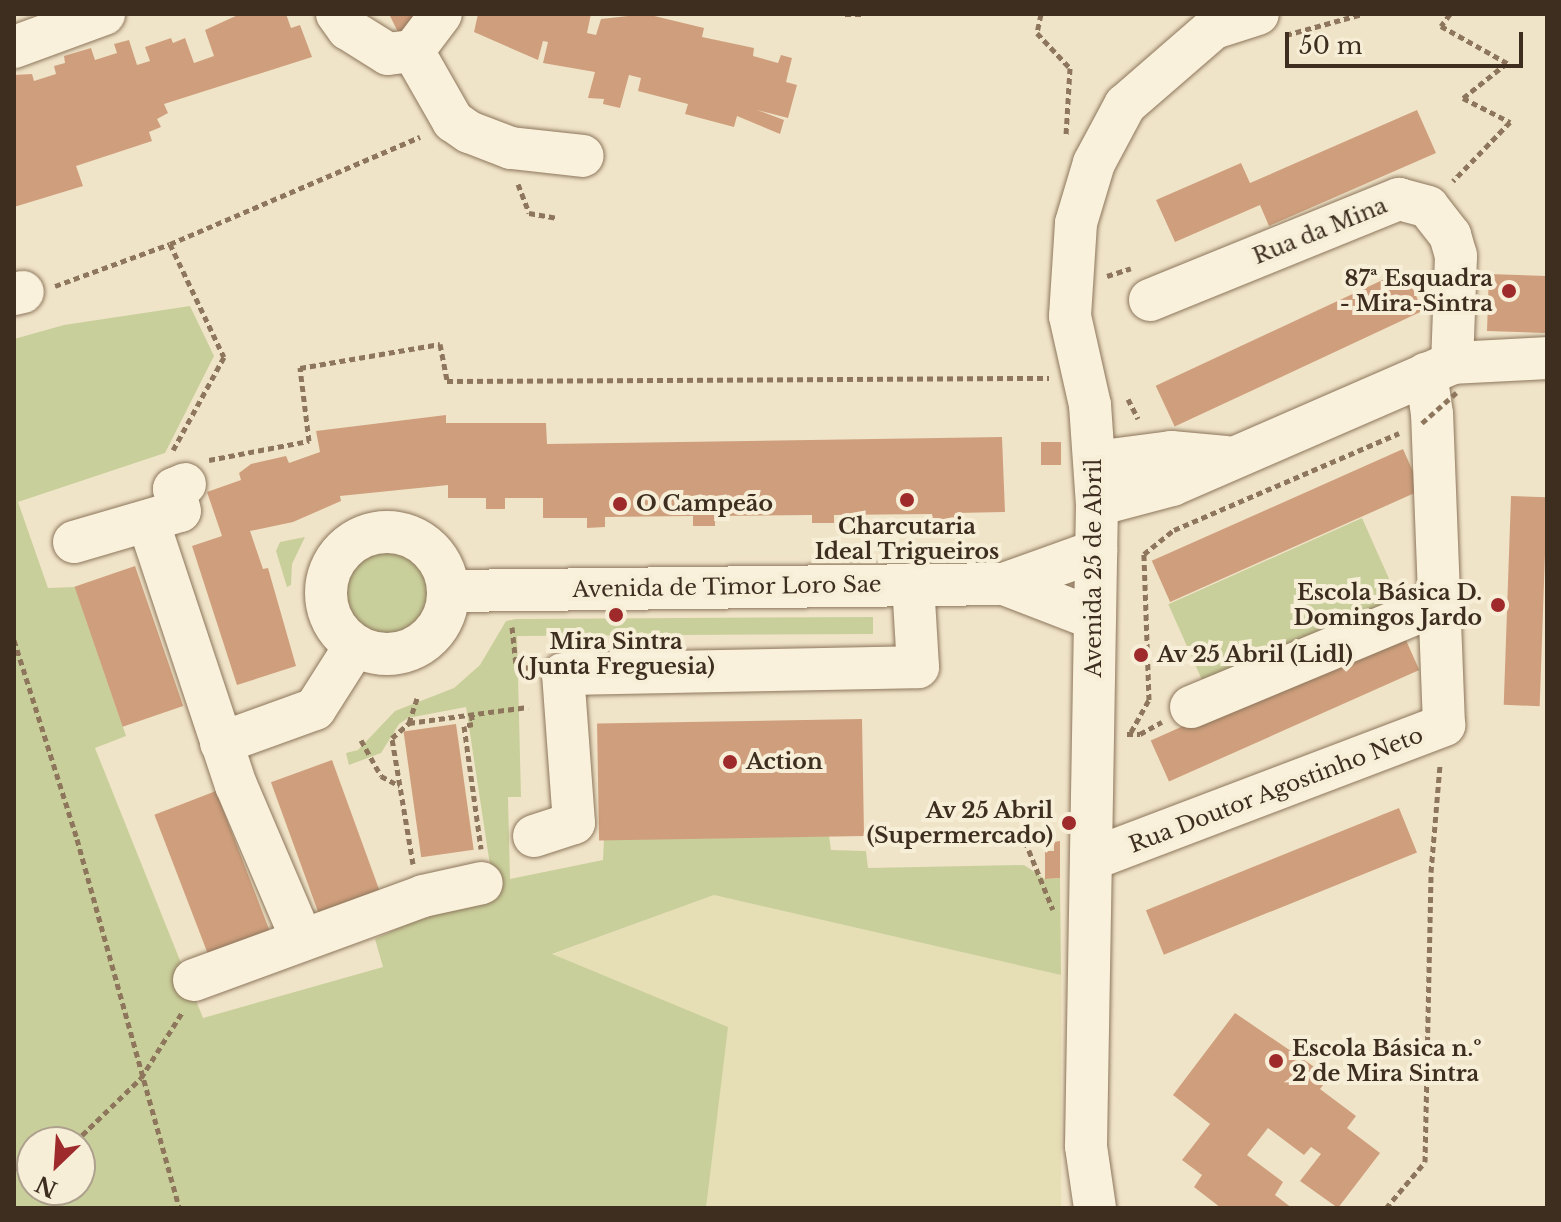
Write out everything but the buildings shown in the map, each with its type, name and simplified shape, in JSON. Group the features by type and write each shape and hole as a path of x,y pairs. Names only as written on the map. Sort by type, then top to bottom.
{"street":[{"path":"14,47 104,14"},
{"path":"337,14 348,29 388,54 413,51 441,14"},
{"name":"Avenida 25 de Abril","path":"1095,1208 1086,1146 1092,859 1116,736 1095,619 1098,391 1070,316 1076,223 1094,163 1125,105 1173,59 1214,28 1264,27"},
{"path":"413,51 453,121 511,148 583,156"},
{"name":"Rua da Mina","path":"1150,300 1399,199 1428,207"},
{"path":"1428,207 1450,235 1456,256 1438,393"},
{"path":"1097,505 1172,485 1226,457 1547,358"},
{"path":"1098,391 1159,438 1226,457"},
{"name":"Rua Doutor Agostinho Neto","path":"1092,859 1444,725 1438,393"},
{"path":"1095,462 1159,438"},
{"path":"74,542 171,505 221,743 302,940"},
{"path":"390,530 413,536 438,559 450,591 439,627 426,641 391,654 355,646 333,620 325,586 332,564 347,545 367,534 390,530"},
{"name":"Avenida de Timor Loro Sae","path":"450,591 1004,584 1096,551"},
{"path":"534,836 574,823 564,688 918,667 913,584"},
{"name":"Avenida de Timor Loro Sae","path":"1004,584 1095,619"},
{"path":"1191,707 1441,603"},
{"path":"221,743 315,709 355,646"},
{"path":"194,980 423,896 482,868"}],"path":[{"path":"845,14 862,14"},
{"path":"1041,14 1037,33 1070,68 1065,148 1094,163"},
{"path":"1264,27 1362,14"},
{"path":"1428,207 1510,122 1463,98 1507,63 1441,26 1450,14"},
{"path":"18,293 52,287 170,244 453,121"},
{"path":"511,148 529,213 558,218"},
{"path":"170,244 224,357 173,449 171,505"},
{"path":"1112,275 1121,271"},
{"path":"171,505 198,473 195,463 309,441 300,368 440,344 447,381 1098,391 1159,438"},
{"path":"1116,736 1149,700 1144,554 1174,530 1438,393"},
{"path":"510,613 516,666 564,688"},
{"path":"14,640 77,839 179,1208"},
{"path":"409,723 471,714 564,688"},
{"path":"417,698 409,723 392,738 423,896"},
{"path":"1116,736 1140,734 1191,707"},
{"path":"471,714 473,724 464,726 482,868"},
{"path":"1386,1208 1425,1162 1431,872 1444,725"},
{"path":"361,740 381,776 400,786"},
{"path":"1025,841 1055,914"},
{"path":"92,1126 141,1078 180,1021 194,980"}],"shaded area":[{"path":"714,895 1061,975 1061,1208 706,1208 727,1027 551,955"}],"green space":[{"path":"190,306 214,356 165,453 18,502 48,588 75,587 126,736 95,748 203,1018 383,967 375,939 493,885 466,707 408,718 399,724 381,753 349,765 346,753 358,750 395,711 454,688 480,665 506,621 516,619 873,617 873,634 517,636 521,797 508,797 510,879 603,860 604,839 829,836 831,850 866,851 868,868 1024,865 1045,879 1060,878 1061,975 714,895 552,954 728,1027 706,1208 14,1208 14,339 64,325"},
{"path":"1362,518 1400,603 1206,689 1168,604"},
{"path":"305,537 292,564 291,585 287,587 276,551 280,542"},
{"path":"389,547 406,550 420,560 430,574 433,591 430,608 420,622 406,632 389,635 372,632 358,622 348,608 345,591 348,574 358,560 372,550"}],"place":[{"name":"87ª Esquadra - Mira-Sintra","path":"1509,291"},
{"name":"Charcutaria Ideal Trigueiros","path":"907,500"},
{"name":"O Campeão","path":"620,504"},
{"name":"Escola Básica D. Domingos Jardo","path":"1498,605"},
{"name":"Mira Sintra (Junta Freguesia)","path":"616,615"},
{"name":"Av 25 Abril (Lidl)","path":"1141,655"},
{"name":"Action","path":"730,762"},
{"name":"Av 25 Abril (Supermercado)","path":"1069,823"},
{"name":"Escola Básica n.º 2 de Mira Sintra","path":"1276,1061"}]}
